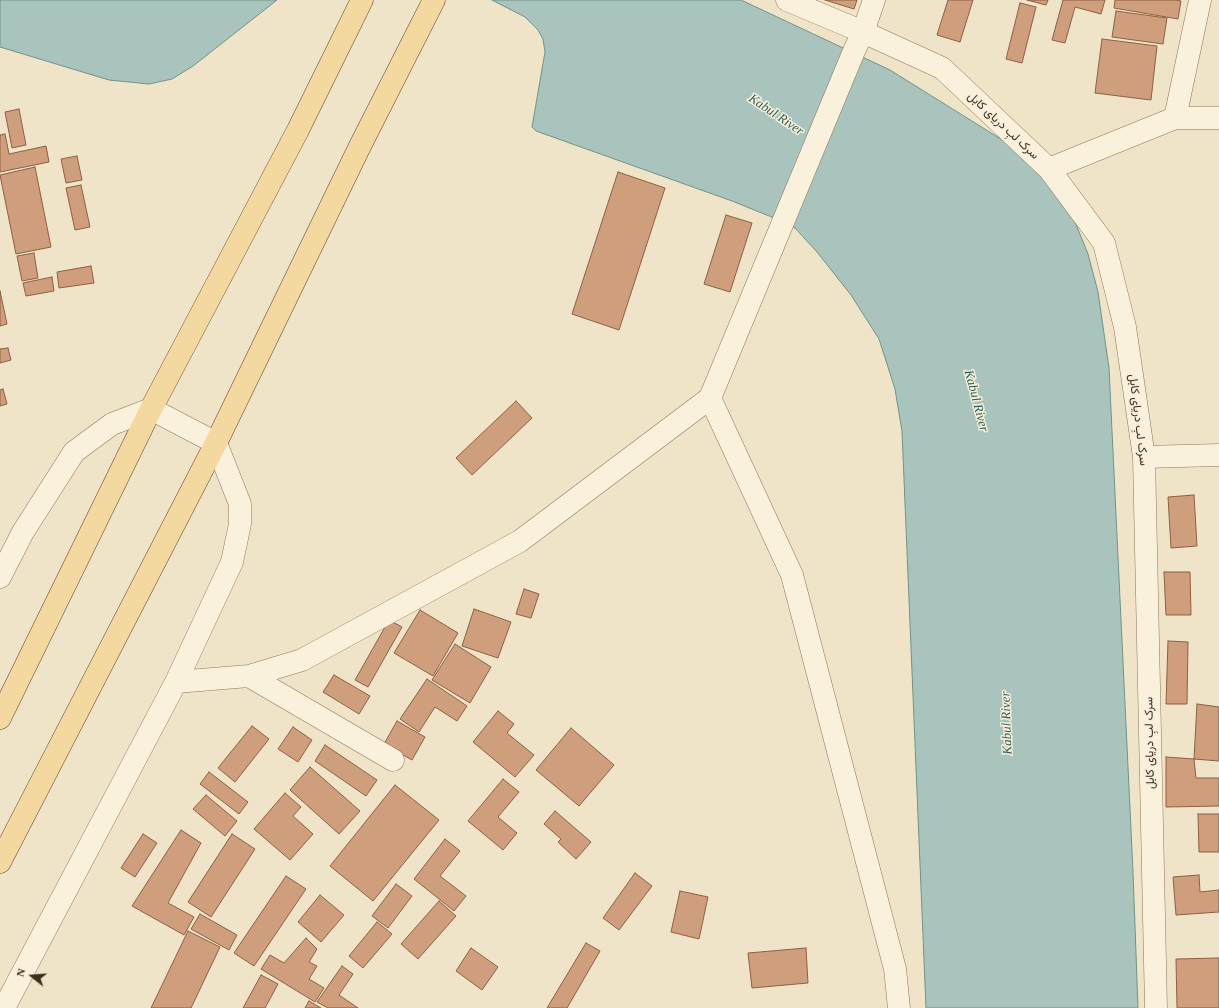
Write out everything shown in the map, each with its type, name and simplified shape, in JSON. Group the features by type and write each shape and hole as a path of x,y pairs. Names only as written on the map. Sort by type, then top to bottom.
{"main road":[{"path":"0,718 151,409 298,130 362,0"},
{"path":"0,862 216,443 360,146 434,0"}],"street":[{"name":"سرک لبِ دریای کابل","path":"787,0 858,41 942,68 1049,169 1104,243 1125,328 1144,457 1156,1008"},
{"path":"176,682 249,676 302,660 520,541 710,398 874,0"},
{"path":"1175,118 1200,0"},
{"path":"1049,169 1175,118 1219,118"},
{"path":"710,398 792,575 895,969 898,1008"},
{"path":"0,577 23,532 74,452 112,424 151,409 216,443 240,504 240,524 232,562 176,682 4,1008"},
{"path":"1144,457 1219,455"},
{"path":"249,676 393,760"}],"water":[{"path":"0,0 277,0 193,66 172,79 149,84 109,80 0,47"},
{"name":"Kabul River","path":"492,0 741,0 890,70 1004,141 1043,173 1073,217 1088,254 1098,292 1109,368 1138,1008 926,1008 902,431 895,389 879,339 851,295 817,252 795,228 732,201 536,131 532,127 545,52 543,39 538,30 525,17"}],"building":[{"path":"825,0 857,0 854,9"},
{"path":"948,0 973,0 960,42 937,35"},
{"path":"1027,0 1048,0 1046,5"},
{"path":"1063,0 1105,0 1101,14 1075,7 1065,43 1052,40"},
{"path":"1115,0 1181,1 1178,19 1114,8"},
{"path":"1020,3 1036,7 1022,63 1006,59"},
{"path":"1116,11 1167,18 1163,44 1112,37"},
{"path":"1102,39 1157,46 1151,100 1095,93"},
{"path":"19,109 26,145 12,148 5,112"},
{"path":"5,134 9,154 46,146 49,162 0,172 0,135"},
{"path":"77,156 82,180 66,183 61,159"},
{"path":"35,167 51,247 16,254 0,175"},
{"path":"618,172 665,188 619,330 572,314"},
{"path":"81,185 90,227 75,230 66,188"},
{"path":"726,215 752,223 730,292 704,284"},
{"path":"34,253 38,278 22,281 17,256"},
{"path":"91,266 94,283 59,288 57,272"},
{"path":"52,277 54,291 26,296 23,283"},
{"path":"0,291 7,324 0,326"},
{"path":"8,348 11,360 0,363 0,349"},
{"path":"3,389 7,404 0,406 0,390"},
{"path":"516,401 532,418 472,475 456,458"},
{"path":"1194,495 1197,546 1171,548 1168,497"},
{"path":"1164,572 1190,572 1191,615 1166,615"},
{"path":"524,589 539,594 531,618 516,614"},
{"path":"474,609 511,622 498,658 462,646"},
{"path":"420,610 458,633 433,676 394,653"},
{"path":"389,620 402,627 368,687 355,680"},
{"path":"1168,641 1188,642 1187,704 1166,704"},
{"path":"455,644 491,667 470,703 432,680"},
{"path":"334,675 370,696 359,714 323,692"},
{"path":"427,679 467,706 457,721 435,707 419,732 400,719"},
{"path":"1197,704 1219,707 1219,761 1194,759"},
{"path":"498,711 514,724 507,733 534,755 515,777 473,742"},
{"path":"397,721 425,737 412,760 384,744"},
{"path":"252,726 269,739 235,782 218,768"},
{"path":"293,727 312,740 298,762 278,749"},
{"path":"571,728 614,765 579,806 536,770"},
{"path":"325,745 377,780 366,796 315,761"},
{"path":"1166,757 1194,759 1196,778 1219,778 1219,806 1166,807"},
{"path":"310,767 360,811 339,834 290,790"},
{"path":"209,772 248,802 239,814 200,784"},
{"path":"503,779 519,792 498,817 517,833 503,850 468,821"},
{"path":"395,785 439,820 373,901 330,866"},
{"path":"285,793 301,807 293,816 313,834 290,860 254,829"},
{"path":"206,795 237,821 225,836 193,809"},
{"path":"555,811 591,842 576,859 558,842 561,839 544,824"},
{"path":"1198,814 1219,814 1219,852 1199,852"},
{"path":"181,830 201,843 168,903 194,917 184,935 132,906"},
{"path":"143,834 157,843 135,877 121,868"},
{"path":"232,834 255,849 211,917 188,902"},
{"path":"445,839 460,851 440,876 466,896 454,911 414,879"},
{"path":"635,873 652,886 619,930 603,918"},
{"path":"1199,875 1200,892 1219,890 1219,912 1176,915 1173,877"},
{"path":"286,876 306,889 254,966 234,953"},
{"path":"396,884 412,896 388,928 372,916"},
{"path":"680,891 708,897 699,939 671,932"},
{"path":"320,895 344,915 321,942 298,922"},
{"path":"439,901 456,916 418,959 401,944"},
{"path":"200,914 237,935 229,950 191,929"},
{"path":"377,922 392,934 363,968 349,956"},
{"path":"188,931 220,947 191,1008 151,1008"},
{"path":"306,938 317,949 309,962 317,966 309,979 324,988 315,1002 261,969 270,955 284,963"},
{"path":"586,943 600,951 567,1008 547,1008"},
{"path":"471,948 498,967 482,990 456,971"},
{"path":"806,948 808,983 752,988 748,953"},
{"path":"1219,958 1219,1008 1177,1008 1176,959"},
{"path":"342,966 353,974 339,995 358,1008 328,1008 317,1002"},
{"path":"261,975 278,984 265,1008 243,1008"},
{"path":"309,1001 321,1008 305,1008"}]}
